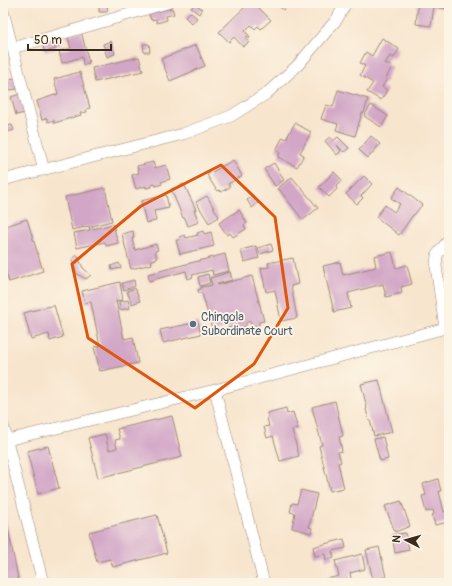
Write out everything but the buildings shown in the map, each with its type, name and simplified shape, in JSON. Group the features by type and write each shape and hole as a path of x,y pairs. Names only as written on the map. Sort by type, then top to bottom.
{"street":[{"path":"12,48 167,3"},
{"path":"3,180 183,134 231,116 266,94 298,65 337,19 346,3"},
{"path":"3,10 44,170"},
{"path":"5,440 215,390 447,327 436,266 437,255 442,246 449,240"},
{"path":"215,390 264,583"},
{"path":"3,424 5,440 43,583"}],"highlighted area":[{"path":"221,165 275,217 288,308 254,364 195,408 88,338 72,264 141,206"}],"place":[{"name":"Chingola Subordinate Court","path":"193,324"}]}
